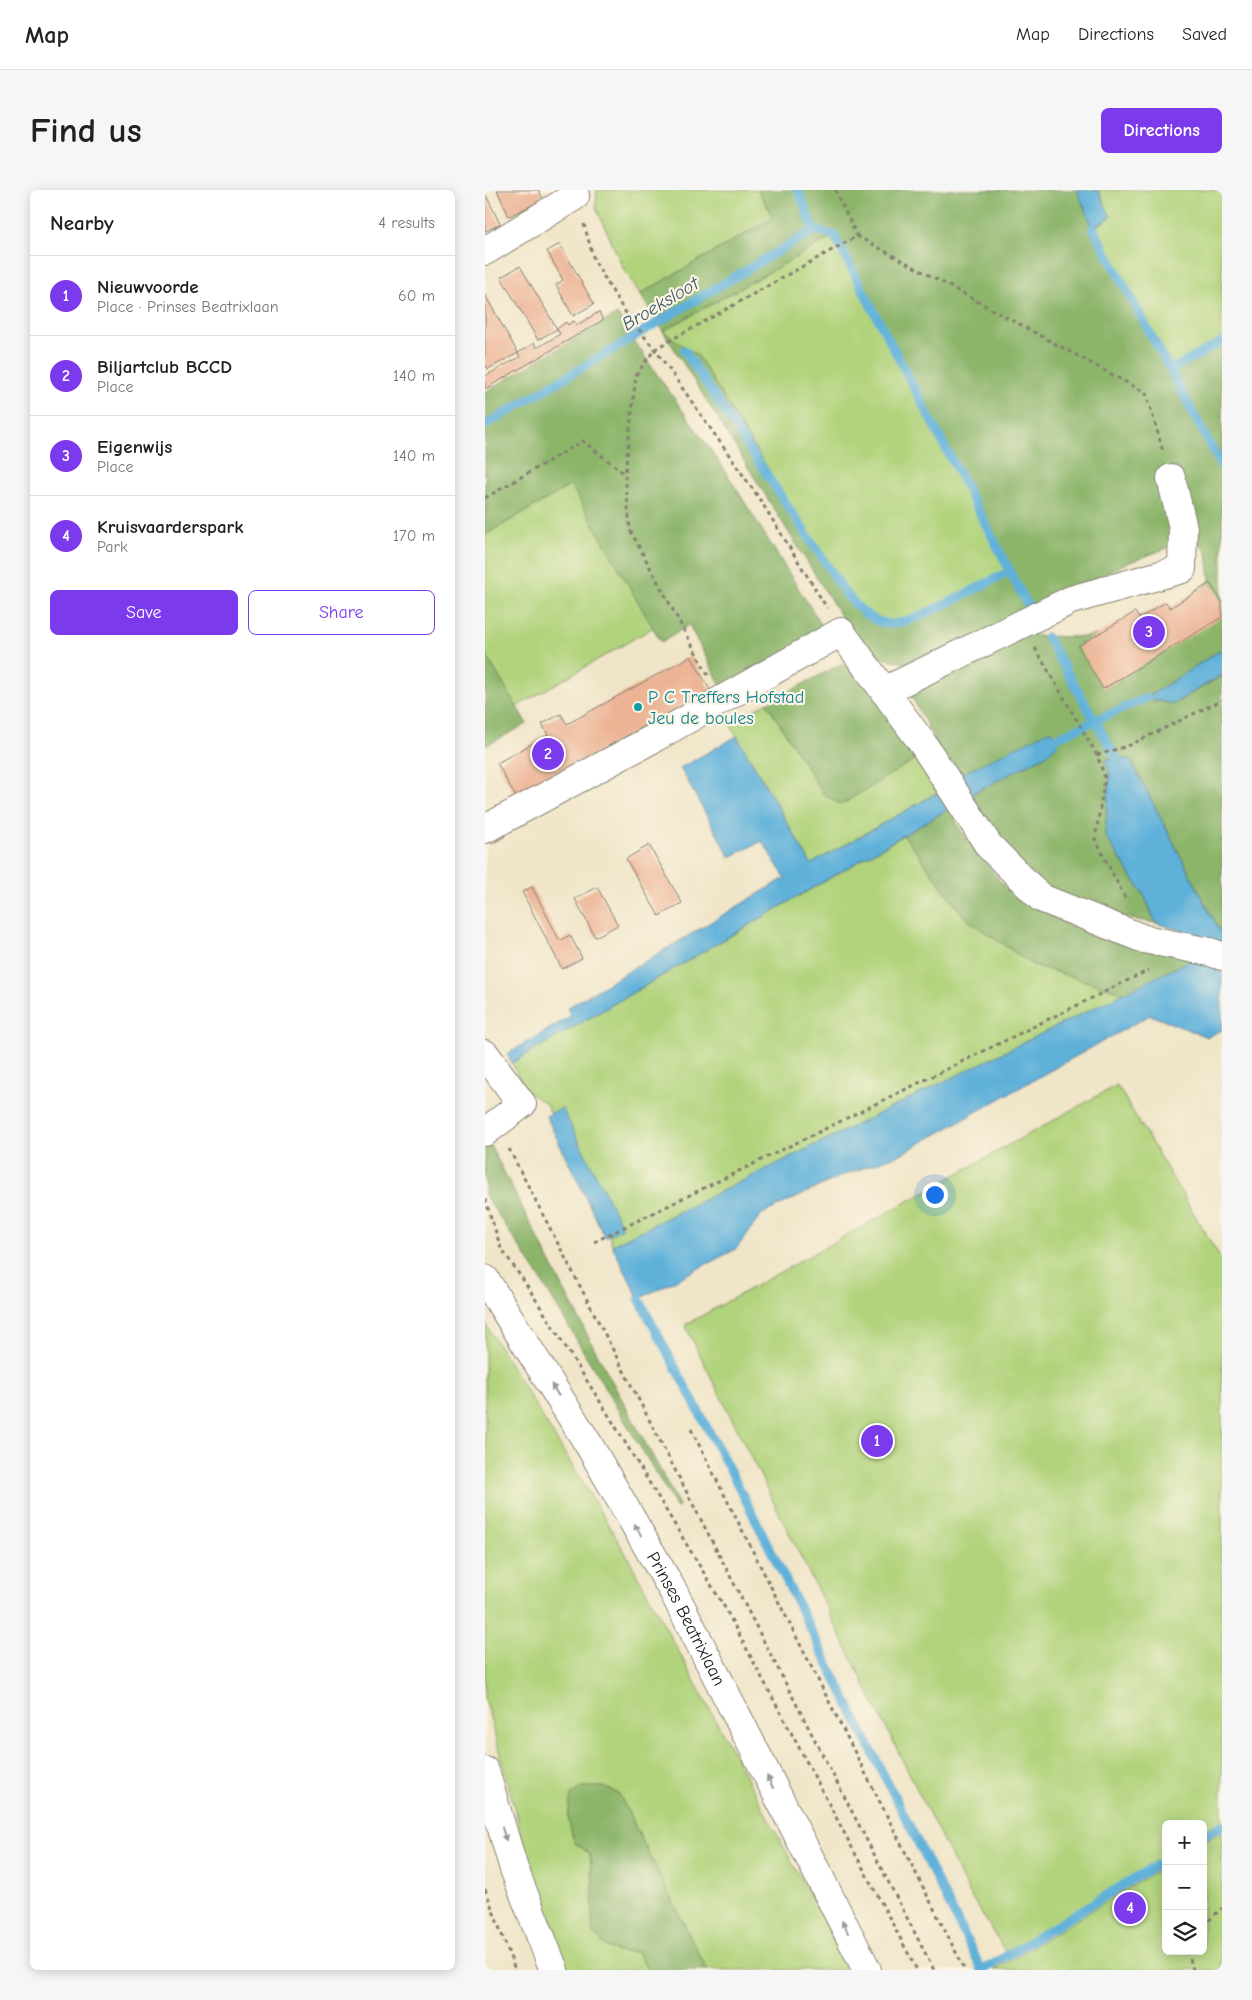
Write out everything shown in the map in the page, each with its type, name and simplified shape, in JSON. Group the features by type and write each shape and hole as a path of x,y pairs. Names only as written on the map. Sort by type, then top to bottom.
{"main road":[{"path":"485,251 575,193"},
{"path":"884,691 958,657 1071,600 1182,569 1183,528 1171,478"},
{"path":"497,819 722,700 841,632 955,792 989,846 1041,898 1144,939 1222,956"},
{"path":"485,1054 522,1104 490,1127"},
{"name":"Prinses Beatrixlaan","path":"485,1279 589,1446 673,1590 867,1970"},
{"path":"485,1770 514,1868 554,1970"}],"path":[{"path":"835,190 857,236 1146,393 1171,478"},
{"path":"575,193 594,260 623,309 655,349 759,498 841,632"},
{"path":"722,700 631,530 625,475 636,375 655,349 857,236"},
{"path":"485,498 583,441 625,475"},
{"path":"1021,624 1097,754 1105,778 1095,839 1144,939"},
{"path":"1097,754 1105,754 1127,746 1222,700"},
{"path":"594,1242 1150,970"},
{"path":"490,1127 934,1970"},
{"path":"691,1429 965,1970"},
{"path":"485,1889 515,1970"},
{"path":"1207,1922 1221,1910"},
{"path":"1189,1955 1193,1970"}],"green space":[{"path":"597,190 758,190 773,218 640,294 623,268 596,207"},
{"path":"758,190 1077,190 1093,228 1170,369 1222,342 1222,649 1147,698 1173,704 1222,676 1222,936 1130,759 1106,760 1110,775 1105,835 1145,897 1156,923 1099,914 1051,890 999,845 970,795 1046,755 959,775 944,758 910,693 1027,632 1038,636 1084,637 1154,624 1167,619 1210,581 1207,553 1201,544 1183,542 1122,565 1031,612 909,664 883,658 854,637 663,331 640,294 773,218","holes":["834,236 1010,572 950,603 900,623 883,623 871,617 846,595 698,356 663,331"]},
{"path":"1098,190 1222,190 1222,342 1170,370 1093,228 1110,217"},
{"path":"834,236 1010,572 968,594 900,623 883,623 871,617 846,595 663,331"},
{"path":"617,314 649,363 722,466 832,642 727,697 689,625 661,642 571,485 485,535 485,392"},
{"path":"571,485 654,627 516,707 485,653 485,535"},
{"path":"485,653 527,724 485,746"},
{"path":"843,663 874,690 919,757 841,805 823,794 767,703"},
{"path":"767,703 823,794 919,757 937,793 811,864 729,723"},
{"path":"950,808 959,828 1011,895 1097,938 1195,958 1125,993 1033,965 965,918 904,835"},
{"path":"904,835 965,918 1033,965 1125,993 612,1245 606,1219 546,1104 525,1090 512,1063"},
{"path":"1117,1085 1222,1261 1222,1822 1207,1831 1207,1820 1162,1820 1162,1858 1007,1954 970,1895 685,1325"},
{"path":"485,1135 593,1346 679,1505 678,1508 538,1275 485,1195"},
{"path":"485,1323 625,1552 850,1970 707,1970 619,1794 602,1787 574,1841 590,1854 593,1883 616,1952 637,1952 648,1970 567,1970 547,1929 485,1699"},
{"path":"581,1787 603,1787 619,1794 707,1970 648,1970 637,1952 622,1952 611,1949 602,1943 592,1932 593,1882 590,1854 574,1842 568,1818 571,1795"},
{"path":"1222,1831 1222,1970 994,1970 1162,1867 1162,1955 1207,1955 1207,1840"}],"water":[{"path":"1077,190 1098,190 1111,217 1093,228"},
{"path":"1222,649 1222,675 1173,704 1146,698"},
{"path":"1051,730 1059,743 1046,755 970,795 959,775"},
{"path":"737,736 811,864 937,793 950,808 512,1063 507,1054 571,1016 567,1008 785,878 762,841 730,857 680,768"},
{"path":"1105,759 1130,759 1222,936 1222,943 1156,923 1145,897 1105,835 1110,775"},
{"path":"1195,958 1222,969 1222,1030 1207,1037 1150,1015 899,1155 841,1176 762,1214 736,1249 639,1299 612,1245"},
{"path":"562,1108 623,1228 605,1237 546,1116"}],"building":[{"path":"497,190 539,190 543,200 509,216"},
{"path":"485,193 500,224 485,231"},
{"path":"560,244 594,304 573,316 556,285 563,280 547,251"},
{"path":"520,266 557,329 538,340 501,277"},
{"path":"485,295 518,353 488,369 485,363"},
{"path":"599,312 603,320 485,389 485,376 520,357 518,353 534,343 537,348 560,334 557,329 566,322 568,325 574,321 577,325"},
{"path":"1210,583 1222,602 1222,617 1103,689 1078,646 1135,612 1139,618 1166,602 1170,608"},
{"name":"P C Treffers Hofstad Jeu de boules","path":"691,656 710,690 516,797 497,763 548,735 542,724 561,714 567,724"},
{"path":"500,826 505,836 492,844 486,834"},
{"path":"649,845 682,903 659,916 626,859"},
{"path":"532,887 560,941 570,935 582,958 562,969 522,892"},
{"path":"597,887 618,925 595,937 575,899"}],"waterway":[{"name":"Broeksloot","path":"485,425 814,230 798,190"},
{"path":"1093,228 1170,370 1222,342"},
{"path":"684,350 846,594 870,617 882,623 899,623 931,611 1010,571 834,235 814,230"},
{"path":"1170,370 1222,467"},
{"path":"1010,572 1031,611"},
{"path":"1047,637 1117,759"},
{"path":"1056,738 1146,698"},
{"path":"639,1299 744,1497 982,1970"},
{"path":"1207,1834 1222,1825"},
{"path":"983,1970 1162,1861"}],"place":[{"name":"Eigenwijs","path":"1149,632"},
{"name":"P C Treffers Hofstad Jeu de boules","path":"638,707"},
{"name":"Biljartclub BCCD","path":"548,754"},
{"name":"Nieuwvoorde","path":"877,1441"},
{"name":"Kruisvaarderspark","path":"1130,1908"}]}
